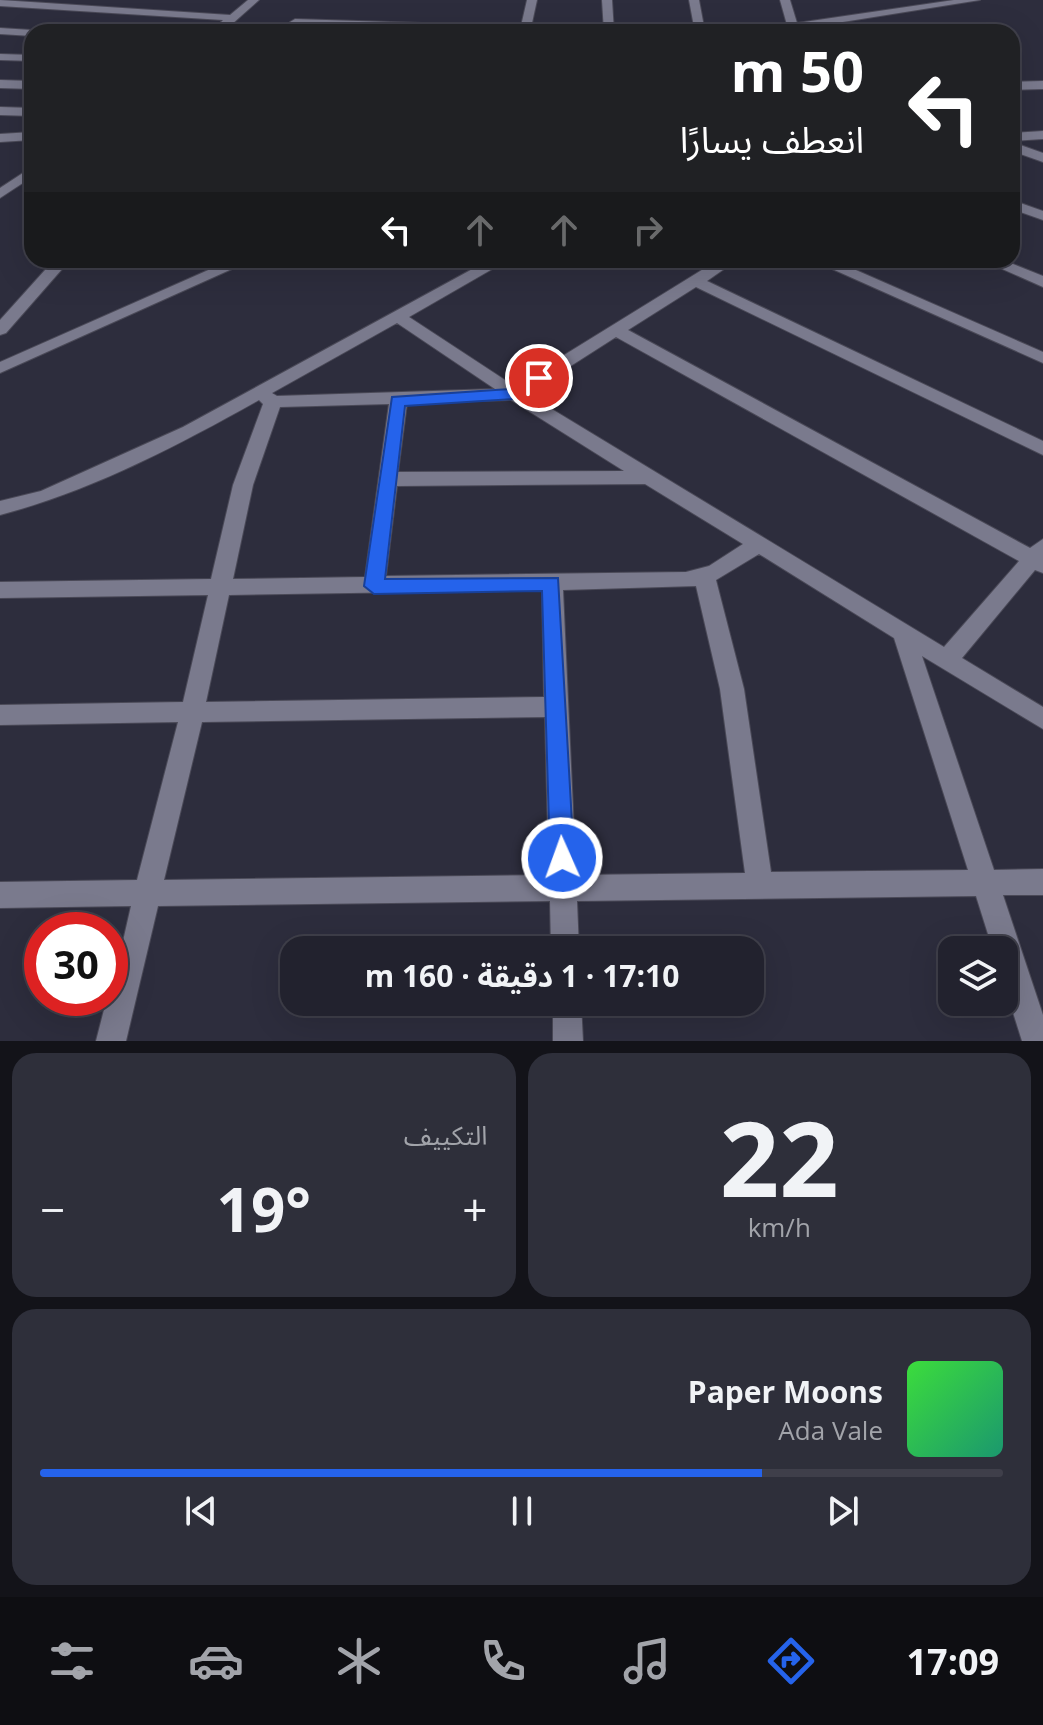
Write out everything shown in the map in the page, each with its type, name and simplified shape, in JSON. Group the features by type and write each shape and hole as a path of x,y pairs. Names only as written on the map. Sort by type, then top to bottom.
{"street":[{"path":"227,24 254,0"},
{"path":"526,24 532,0"},
{"path":"607,0 608,24"},
{"path":"694,0 698,24"},
{"path":"785,0 792,24"},
{"path":"825,24 975,0"},
{"path":"0,3 235,18"},
{"path":"295,22 312,24"},
{"path":"0,31 24,32"},
{"path":"0,57 24,58"},
{"path":"0,84 24,85"},
{"path":"1020,86 1043,85"},
{"path":"0,111 24,112"},
{"path":"1020,136 1043,135"},
{"path":"0,138 24,136"},
{"path":"1020,149 1043,158"},
{"path":"0,194 24,177"},
{"path":"1020,207 1043,216"},
{"path":"0,330 55,268"},
{"path":"0,368 226,268"},
{"path":"0,508 47,496 266,397 397,316 485,268"},
{"path":"266,397 398,401 514,394 716,268"},
{"path":"838,268 1043,358"},
{"path":"1009,268 1043,282"},
{"path":"695,281 1043,449"},
{"path":"397,316 514,394 654,477 1043,719"},
{"path":"615,330 1039,557 948,658"},
{"path":"111,1041 266,397"},
{"path":"374,586 398,401"},
{"path":"388,479 654,477"},
{"path":"0,590 219,585 552,584 705,578 724,569 759,543"},
{"path":"705,578 732,689 760,885"},
{"path":"552,584 565,936"},
{"path":"903,633 1037,1041"},
{"path":"0,715 556,707"},
{"path":"0,895 1043,882"},
{"path":"567,1016 568,1041"}],"route":[{"path":"539,378 514,394 398,401 374,586 552,584 562,858"}]}
